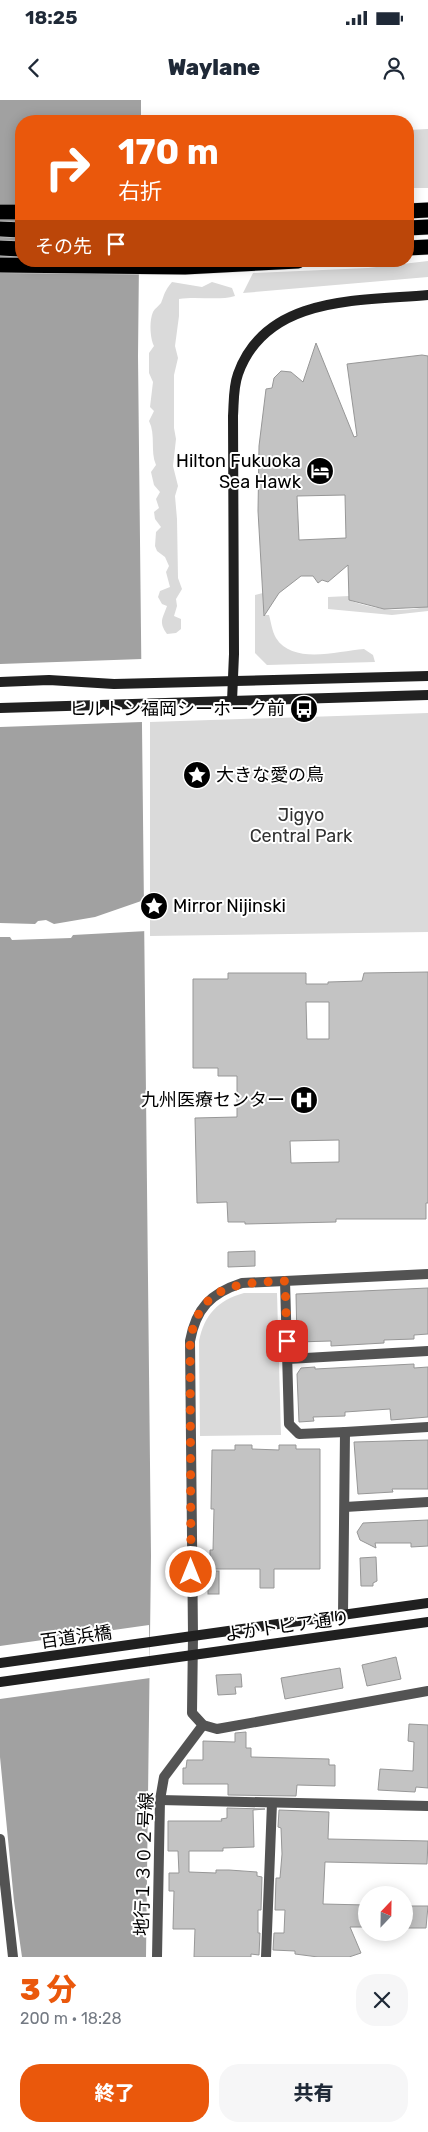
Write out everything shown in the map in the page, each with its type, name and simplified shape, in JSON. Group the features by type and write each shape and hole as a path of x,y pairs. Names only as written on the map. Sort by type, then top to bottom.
{"highway":[{"path":"414,202 428,201"},
{"path":"414,211 428,210"},
{"path":"0,212 15,212"},
{"path":"414,228 428,227"},
{"path":"0,229 15,230"},
{"path":"414,248 428,247"},
{"path":"0,248 15,249"},
{"path":"414,253 428,253"},
{"path":"0,265 15,265"}],"street":[{"path":"232,701 233,416 234,392 238,374 259,340 275,326 308,309 332,304 428,295"},
{"path":"0,682 49,680 114,684 428,676"},
{"path":"0,708 428,695"},
{"path":"428,1274 242,1283 219,1292 202,1308 192,1328 190,1341 192,1713 203,1725 217,1729 428,1691"},
{"path":"285,1281 289,1424 299,1434 428,1427"},
{"path":"288,1359 428,1352"},
{"path":"343,1615 344,1432"},
{"path":"345,1507 428,1502"},
{"name":"よかトピア通り","path":"156,1642 428,1603"},
{"name":"よかトピア通り","path":"150,1662 428,1622"},
{"name":"百道浜橋","path":"0,1663 156,1642"},
{"name":"百道浜橋","path":"0,1682 150,1662"},
{"name":"地行１３０２号線","path":"157,1957 160,1800 164,1777 203,1725"},
{"path":"160,1800 428,1806"},
{"path":"266,1957 272,1803"},
{"path":"0,1839 13,1957"}],"green space":[{"path":"428,129 428,188 414,188 414,130"},
{"path":"428,261 428,277 243,293 253,273 414,267 414,263"},
{"path":"172,282 202,287 212,282 232,288 235,296 179,299 175,346 178,358 174,375 174,428 176,439 173,466 178,486 175,496 178,578 182,589 176,599 177,606 174,616 181,619 181,629 176,633 167,634 162,623 167,606 162,604 158,597 160,591 170,587 166,572 169,566 165,557 157,551 155,546 156,532 161,527 155,519 154,512 159,508 156,499 160,492 154,485 151,472 156,465 149,421 154,411 150,407 153,382 149,373 149,353 154,346 150,329 152,316"},
{"path":"263,593 264,615 269,615 276,638 284,646 304,654 329,654 364,649 373,655 375,662 267,665 255,653 255,595"},
{"path":"349,596 349,600 378,608 399,610 428,606 428,611 392,615 328,609 328,597"},
{"name":"Jigyo Central Park","path":"428,713 428,932 150,936 150,722"},
{"path":"244,1293 277,1293 281,1435 200,1436 199,1341 201,1332 209,1316 220,1304"}],"shaded area":[{"path":"0,100 141,100 141,115 15,115 15,267 139,267 138,356 151,1556 146,1957 22,1957 14,1901 0,1757"}],"pier":[{"path":"142,659 142,722 0,727 0,664"},
{"path":"147,899 147,931 73,935 71,938 12,940 10,937 0,937 0,923 35,924 38,921 46,920 54,924 95,917"},
{"path":"149,1625 150,1678 0,1699 0,1646"}],"building":[{"path":"316,343 354,437 357,436 347,364 422,355 428,356 428,607 384,609 349,600 348,565 328,582 322,580 318,583 313,576 301,576 279,593 264,616 258,511 259,446 266,389 272,388 274,378 281,371 291,372 303,382","holes":["345,495 346,538 299,540 297,496"]},
{"name":"九州医療センター","path":"428,972 428,1203 426,1203 426,1219 336,1219 336,1222 245,1224 245,1222 228,1222 227,1202 197,1203 195,1118 237,1117 237,1076 218,1076 218,1068 193,1068 193,979 228,979 228,973 306,973 306,984 328,984 328,982 362,981 364,973","holes":["306,1002 329,1002 329,1039 307,1039","339,1140 339,1162 291,1163 290,1141"]},
{"path":"255,1251 255,1266 228,1267 228,1252"},
{"path":"428,1288 428,1334 414,1335 414,1339 384,1340 384,1343 331,1346 331,1341 297,1342 296,1294"},
{"path":"414,1364 414,1368 428,1367 428,1417 391,1420 390,1409 345,1412 345,1416 313,1417 314,1421 299,1422 297,1374 301,1368"},
{"path":"428,1440 428,1489 392,1489 393,1492 358,1494 354,1442"},
{"path":"235,1445 252,1445 252,1449 279,1450 279,1445 296,1445 296,1449 320,1449 320,1569 274,1569 274,1588 260,1588 260,1569 210,1569 210,1550 213,1550 214,1509 211,1509 212,1450 235,1450"},
{"path":"428,1520 428,1546 411,1547 411,1543 375,1543 376,1548 360,1540 357,1532 363,1523"},
{"path":"376,1557 377,1581 373,1583 373,1586 361,1586 360,1558"},
{"path":"208,1571 219,1571 219,1594 208,1594"},
{"path":"396,1657 401,1679 367,1686 362,1665"},
{"path":"340,1668 343,1688 285,1699 281,1678"},
{"path":"241,1674 242,1687 235,1687 236,1694 218,1695 216,1675"},
{"path":"409,1724 428,1725 428,1788 416,1787 415,1792 378,1790 380,1769 413,1771 414,1742 408,1741"},
{"path":"246,1732 246,1748 251,1748 251,1757 329,1759 329,1765 335,1765 335,1786 297,1785 296,1796 228,1795 228,1784 183,1784 183,1768 186,1768 187,1760 203,1760 203,1741 235,1742 235,1733"},
{"path":"227,1808 265,1809 253,1810 254,1847 223,1848 223,1851 189,1851 189,1872 216,1873 216,1870 229,1870 257,1872 257,1876 262,1877 261,1910 258,1910 259,1955 251,1954 251,1957 194,1957 195,1929 173,1929 174,1891 169,1891 169,1873 179,1873 178,1851 168,1851 168,1821 222,1821 221,1819 227,1818"},
{"path":"279,1810 329,1812 328,1839 428,1841 427,1864 325,1862 323,1904 358,1905 358,1927 350,1927 361,1953 349,1957 318,1957 295,1954 295,1951 273,1950 274,1933 284,1933 285,1910 275,1910 276,1878 280,1878 282,1854 281,1828 278,1827"},
{"path":"413,1906 428,1906 426,1928 413,1928"}],"place":[{"name":"Hilton Fukuoka Sea Hawk","path":"320,471"},
{"name":"ヒルトン福岡シーホーク前","path":"304,709"},
{"name":"大きな愛の鳥","path":"197,775"},
{"name":"Mirror Nijinski","path":"154,906"},
{"name":"九州医療センター","path":"304,1100"}],"route":[{"path":"191,1572 190,1341 195,1320 210,1299 228,1287 242,1283 285,1281 287,1341"}]}
